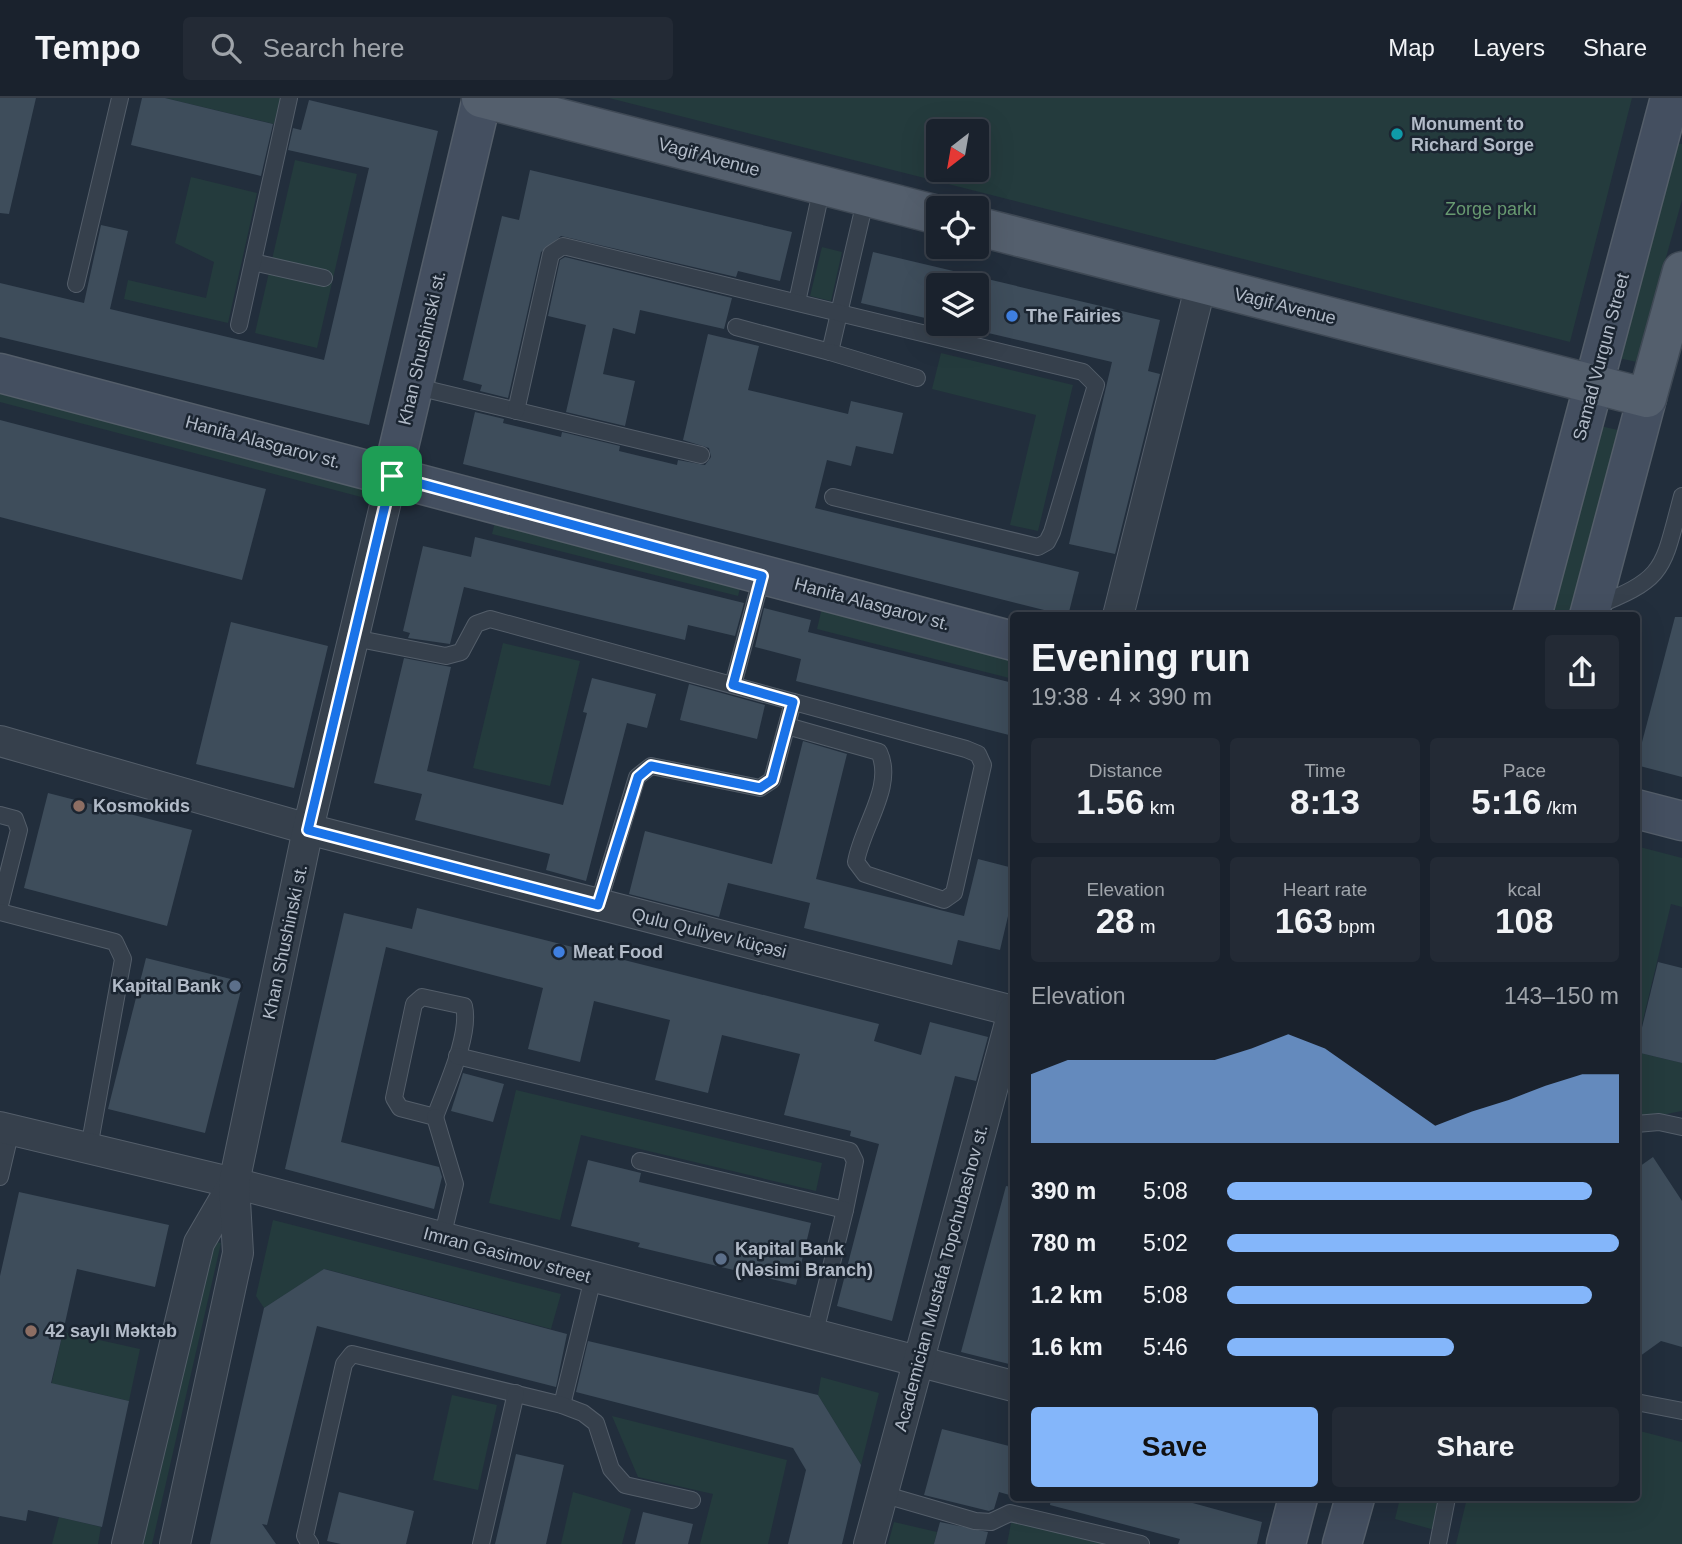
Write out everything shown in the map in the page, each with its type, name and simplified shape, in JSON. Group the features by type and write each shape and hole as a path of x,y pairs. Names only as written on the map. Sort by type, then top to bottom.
{"main road":[{"name":"Vagif Avenue","path":"482,98 926,212"},
{"name":"Vagif Avenue","path":"989,229 1647,398"},
{"path":"1647,398 1682,271"}],"street":[{"name":"Khan Shushinski st.","path":"175,1544 238,1252 234,1183 308,830 482,98"},
{"name":"Samad Vurgun Street","path":"1533,612 1670,98"},
{"path":"1119,612 1201,284"},
{"name":"Hanifa Alasgarov st.","path":"0,373 1010,640"},
{"path":"1590,612 1647,398"},
{"name":"Qulu Quliyev küçəsi","path":"0,741 308,830 1010,1010"},
{"path":"1640,810 1682,821"},
{"name":"Academician Mustafa Topchubashov st.","path":"869,1544 1010,1022"},
{"name":"Imran Gasimov street","path":"6,1128 234,1183 814,1336 1010,1384"},
{"path":"127,1544 200,1243 234,1183"},
{"path":"1286,1544 1297,1501"},
{"path":"1342,1544 1354,1501"}],"lane":[{"path":"76,284 120,98"},
{"path":"239,325 289,98"},
{"path":"797,302 822,187"},
{"path":"830,352 866,197"},
{"path":"516,411 551,254 563,246 1083,372 1096,385 1052,532 1047,542 1038,547 833,497"},
{"path":"253,262 324,278"},
{"path":"736,327 917,378"},
{"path":"413,386 701,455"},
{"path":"1590,612 1632,592 1657,573 1668,548 1682,496"},
{"path":"733,685 762,576"},
{"path":"354,638 446,656 461,652 476,624 490,619 978,754 983,765 954,893 944,900 865,874 856,862 859,845 885,778 886,765 879,752 787,726"},
{"path":"598,905 638,777 651,766 760,788 772,780 793,702"},
{"path":"0,815 15,819 19,830 0,905"},
{"path":"0,912 115,942 123,959 89,1148"},
{"path":"435,1117 400,1108 394,1098 414,1004 422,998 464,1006 466,1014 457,1056 435,1117 455,1184 442,1238"},
{"path":"457,1056 850,1151 855,1161 814,1336"},
{"path":"1640,1124 1659,1122 1682,1127"},
{"path":"0,1177 6,1128"},
{"path":"640,1161 845,1210"},
{"path":"562,1405 593,1278"},
{"path":"310,1544 305,1536 344,1364 352,1354 562,1405 583,1413 596,1423 611,1469 625,1485 692,1500"},
{"path":"481,1544 516,1394"},
{"path":"1640,1403 1682,1411"},
{"path":"882,1494 975,1521 991,1522 1010,1513 1141,1544"},
{"path":"1438,1544 1446,1501"}],"green space":[{"path":"165,98 281,98 274,124"},
{"name":"Zorge parkı","path":"609,98 1632,98 1570,342 940,182 989,182 989,119 926,119 926,178"},
{"path":"1676,143 1682,144 1682,200 1637,362 1618,358"},
{"path":"295,160 357,174 317,348 255,333"},
{"path":"191,177 257,193 228,323 124,299 128,280 206,298 214,262 175,243"},
{"path":"822,247 842,252 831,301 810,296"},
{"path":"941,353 1073,385 1038,531 1010,525 1036,415 932,389"},
{"path":"0,392 367,489 365,498 0,402"},
{"path":"1600,426 1618,430 1571,612 1552,612"},
{"path":"495,522 741,585 738,596 492,534"},
{"path":"822,608 1010,655 1010,678 817,629"},
{"path":"503,643 580,661 550,786 473,768"},
{"path":"1640,847 1682,858 1682,907 1671,904 1640,1032"},
{"path":"1640,1053 1682,1063 1682,1111 1640,1119"},
{"path":"516,1090 822,1163 816,1191 581,1135 560,1220 489,1203"},
{"path":"273,1220 561,1294 551,1329 325,1269 264,1308 256,1296"},
{"path":"213,1241 221,1243 152,1544 143,1544"},
{"path":"63,1332 140,1349 129,1401 87,1391 49,1395"},
{"path":"821,1377 879,1393 861,1465 818,1395"},
{"path":"452,1395 497,1405 478,1490 433,1480"},
{"path":"612,1416 787,1460 768,1544 700,1544 713,1494 638,1477"},
{"path":"1640,1431 1682,1442 1682,1544 1456,1544 1466,1501 1640,1501"},
{"path":"573,1492 631,1509 622,1544 561,1544"},
{"path":"1399,1501 1450,1501 1442,1532 1395,1519"},
{"path":"59,1517 101,1527 98,1544 52,1544"},
{"path":"1012,1518 1106,1544 1007,1544"},
{"path":"894,1522 937,1532 934,1544 888,1544"}],"building":[{"path":"0,98 36,98 9,214 0,213"},
{"path":"142,98 165,98 273,124 261,176 131,145"},
{"path":"309,100 438,131 369,425 0,337 0,283 84,303 101,225 128,231 110,309 324,360 369,168 288,150 293,128 301,130"},
{"path":"530,170 792,232 780,281 738,271 736,277 561,236 541,252 508,398 480,391 482,385 463,380 502,216 519,220"},
{"path":"873,252 962,273 926,273 926,318 861,303"},
{"path":"565,257 732,298 724,329 640,310 635,334 613,328 603,374 635,381 625,426 566,412 586,325 548,316 560,260"},
{"path":"989,279 1160,320 1148,371 1160,374 1115,554 1069,544 1112,362 989,333"},
{"path":"708,334 759,346 748,390 848,414 851,401 903,413 893,454 856,446 851,466 827,460 815,508 1079,572 1069,612 1052,612 463,464 475,412 504,419 503,423 561,437 562,432 620,446 619,451 677,465 678,460 705,465 711,457 709,448 683,440"},
{"path":"0,420 266,489 242,580 0,517"},
{"path":"475,537 744,603 735,636 688,625 685,640 464,587 450,644 408,638 410,633 403,631 423,546 471,557"},
{"path":"764,608 811,620 808,632 1010,682 1010,735 796,681 801,659 755,647"},
{"path":"1675,617 1682,617 1682,777 1640,766 1640,750"},
{"path":"231,622 328,646 294,788 196,764"},
{"path":"404,658 451,667 427,771 563,805 587,713 583,712 592,678 656,694 647,728 627,723 586,881 546,870 550,854 415,820 422,794 374,783"},
{"path":"689,684 765,705 757,739 680,720"},
{"path":"803,741 847,754 816,879 964,916 978,859 1010,867 1010,908 1000,950 958,940 952,965 804,928 810,903 728,883 719,917 629,894 645,831 772,864"},
{"path":"48,793 192,830 167,926 24,888"},
{"path":"417,908 879,1024 874,1041 921,1055 930,1022 988,1037 976,1081 955,1076 892,1321 837,1306 879,1144 850,1136 851,1131 784,1115 800,1054 722,1035 708,1093 655,1080 670,1020 594,1001 580,1062 528,1049 543,988 386,947 341,1142 439,1167 442,1177 434,1209 285,1169 344,913 412,929"},
{"path":"146,958 243,982 205,1133 108,1109"},
{"path":"1658,962 1682,968 1682,1063 1640,1053 1640,1036"},
{"path":"463,1073 504,1084 493,1122 451,1111"},
{"path":"1653,1157 1682,1201 1682,1347 1661,1341 1640,1356 1640,1166"},
{"path":"588,1160 641,1173 639,1182 811,1223 796,1285 638,1247 640,1243 571,1226"},
{"path":"1006,1186 1010,1187 1010,1364 961,1352"},
{"path":"19,1192 169,1225 155,1287 77,1269 51,1383 129,1401 102,1527 28,1510 26,1521 0,1516 0,1276"},
{"path":"324,1269 567,1334 556,1387 317,1326 267,1525 262,1524 276,1544 210,1544 264,1308"},
{"path":"588,1341 818,1395 861,1465 842,1544 788,1544 806,1470 793,1448 576,1392"},
{"path":"942,1429 1010,1446 1010,1495 999,1492 994,1509 989,1511 924,1495"},
{"path":"516,1454 564,1465 546,1544 495,1544"},
{"path":"339,1492 414,1511 406,1544 341,1544 327,1541"},
{"path":"1051,1501 1189,1501 1262,1522 1257,1544 1178,1544 1180,1539 1050,1505"},
{"path":"643,1512 693,1524 688,1544 635,1544"},
{"path":"940,1522 988,1532 985,1544 934,1544"}],"place":[{"name":"Monument to Richard Sorge","path":"1397,134"},
{"name":"The Fairies","path":"1012,316"},
{"name":"Kosmokids","path":"79,806"},
{"name":"Meat Food","path":"559,952"},
{"name":"Kapital Bank","path":"235,986"},
{"name":"Kapital Bank (Nəsimi Branch)","path":"721,1259"},
{"name":"42 saylı Məktəb","path":"31,1331"}],"route":[{"path":"392,476 762,576 733,685 793,702 772,780 760,788 651,766 638,777 598,905 308,830 392,476"}]}
